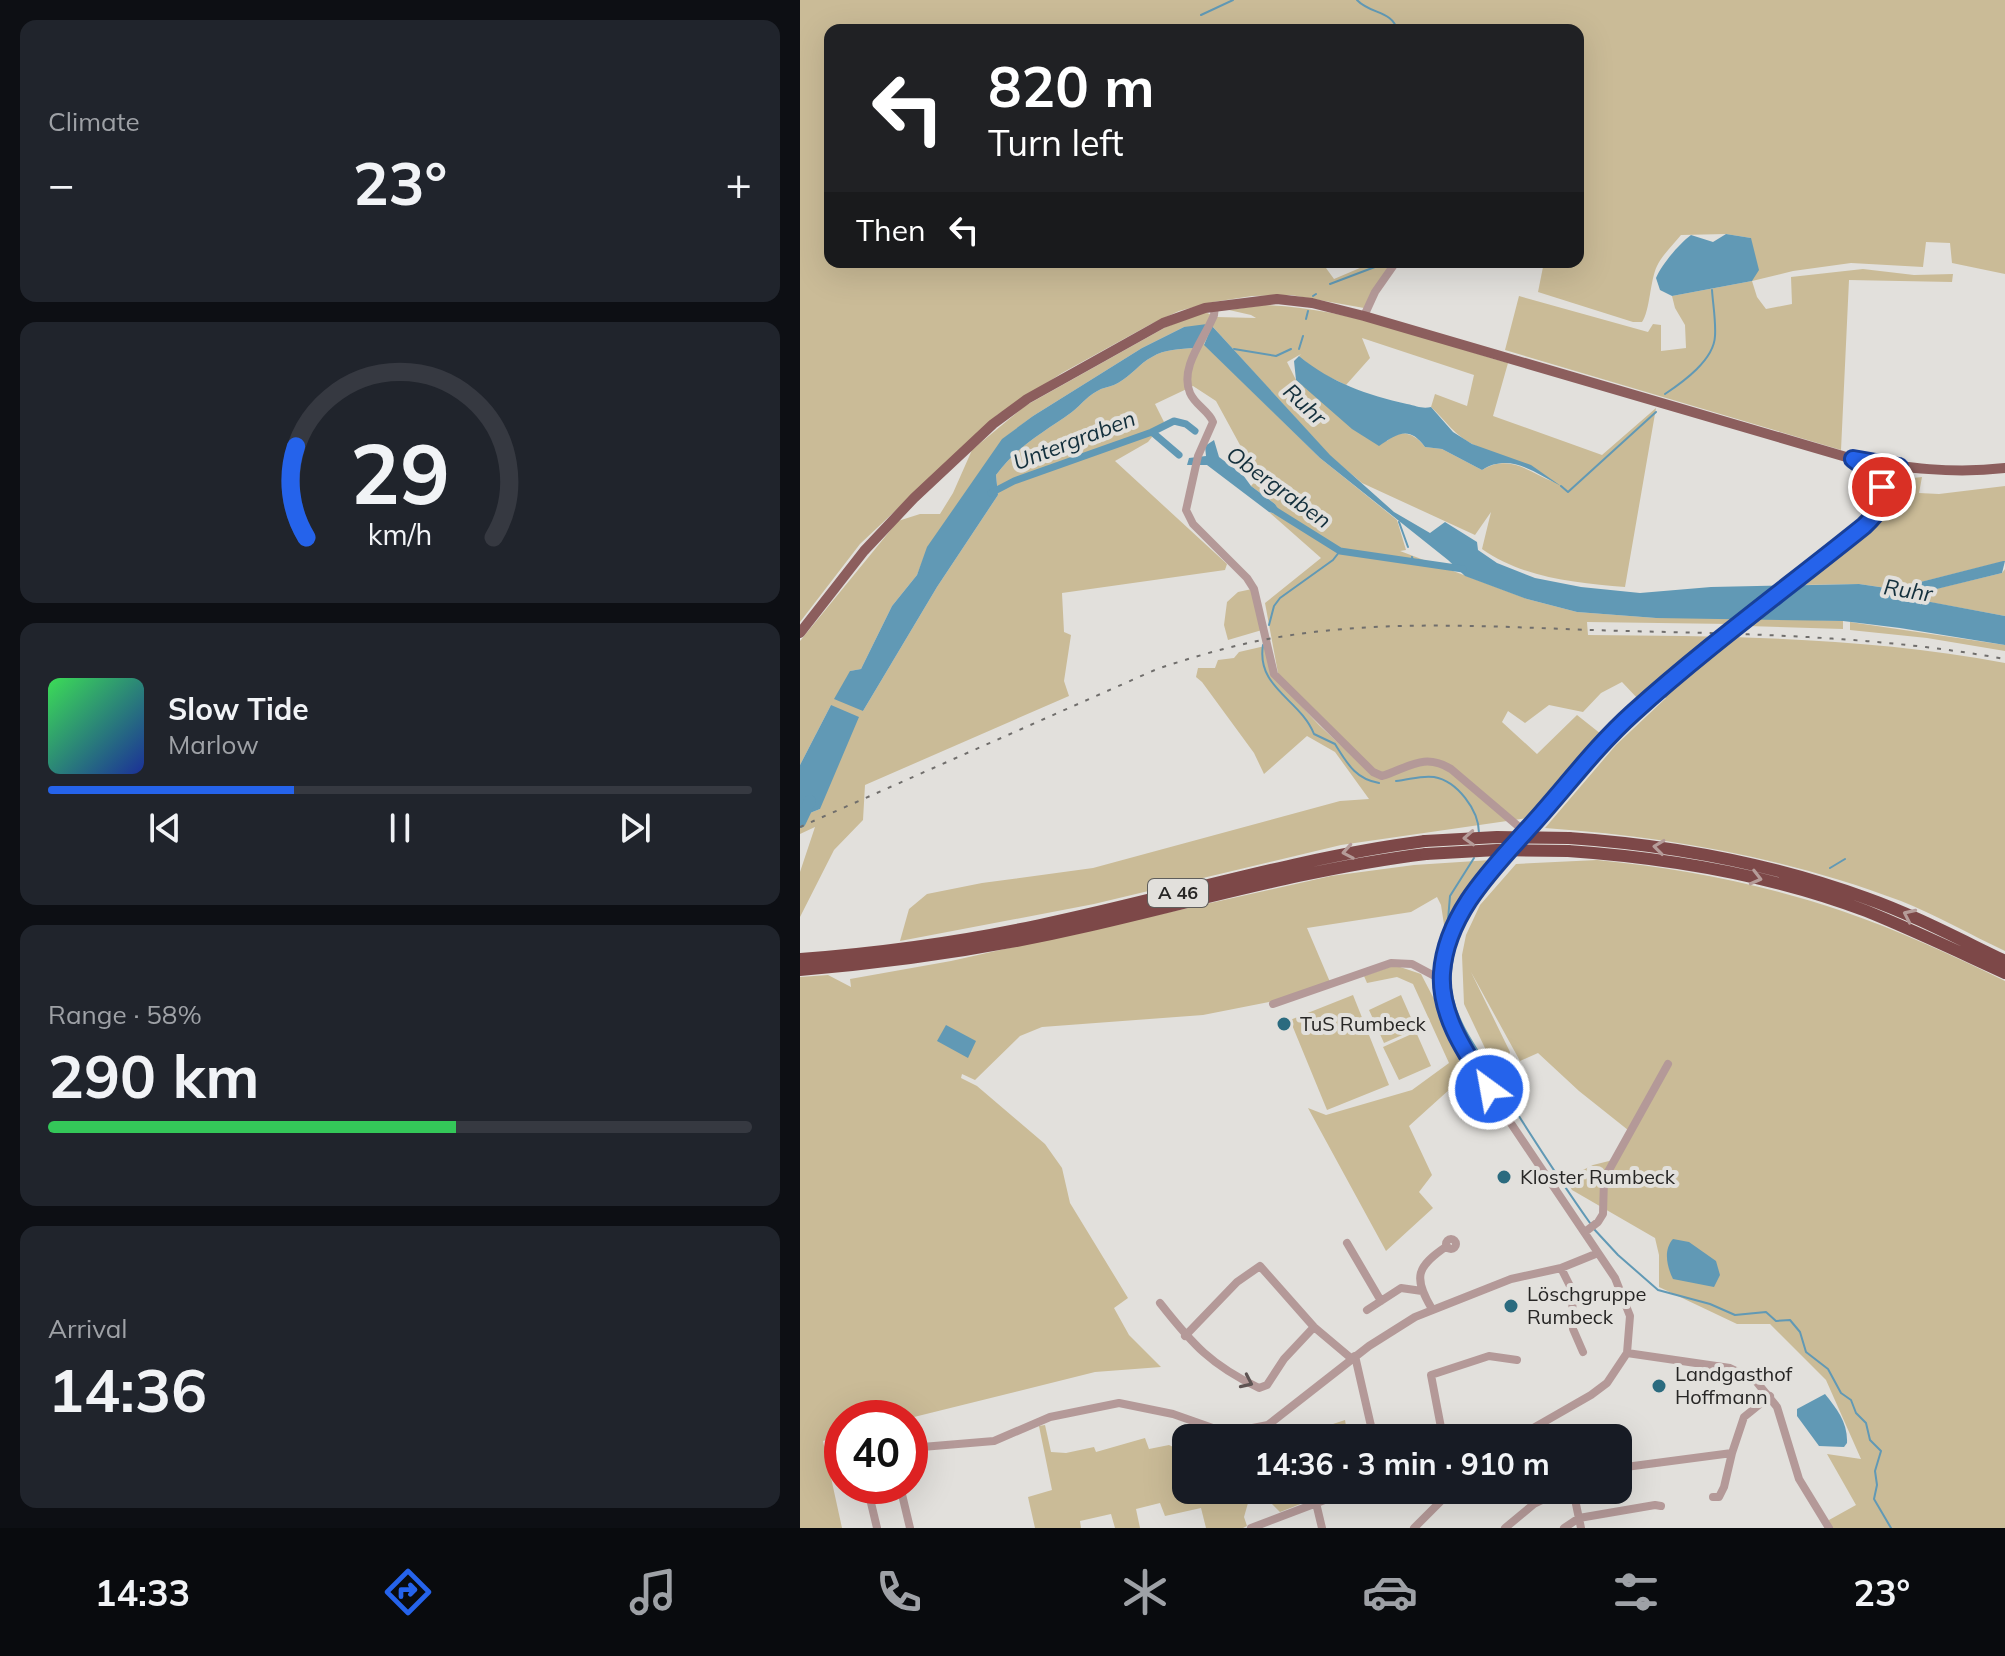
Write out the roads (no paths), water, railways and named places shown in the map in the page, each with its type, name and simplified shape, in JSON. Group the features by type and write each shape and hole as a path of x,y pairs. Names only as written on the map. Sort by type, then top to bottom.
{"highway":[{"name":"A 46","path":"1568,844 1772,882 1863,910 2005,973"},
{"name":"A 46","path":"800,970 1087,926 1425,848 1497,850 1568,844 1674,849 1776,869 1887,906 2005,961"},
{"name":"A 46","path":"800,959 932,950"}],"main road":[{"path":"800,633 864,551 898,514 1009,411 1163,323 1186,313 1254,300 1286,299 1364,316 1853,459 1953,472 2005,468"}],"street":[{"path":"1364,316 1375,292 1392,268"},
{"path":"1215,306 1189,371 1188,389 1191,396 1213,421 1195,467 1187,506 1188,516 1252,585 1273,671 1373,772 1382,776 1421,760 1440,763 1525,832"},
{"path":"1853,459 1876,476 1886,500"},
{"path":"1546,1424 1597,1391 1617,1371 1627,1353 1630,1316 1619,1286 1598,1253 1590,1228 1475,1068 1454,1030 1446,1007 1442,980 1447,947 1462,912 1484,879 1623,723 1871,519 1886,500 1899,467"},
{"path":"1273,1004 1391,963 1412,964 1442,980"},
{"path":"1590,1228 1604,1210 1604,1179 1668,1064"},
{"path":"1347,1243 1381,1301"},
{"path":"1432,1309 1419,1282 1422,1269 1447,1246"},
{"path":"928,1446 994,1441 1050,1417 1119,1403 1181,1417 1224,1432 1240,1432 1274,1422 1354,1358 1397,1328 1432,1309 1511,1279 1561,1268 1598,1253"},
{"path":"1185,1336 1237,1282 1258,1266 1265,1270 1314,1327 1354,1358 1370,1424"},
{"path":"1561,1268 1572,1290 1573,1329 1583,1352"},
{"path":"1367,1310 1403,1288 1422,1291"},
{"path":"1160,1303 1185,1336 1217,1366 1261,1388 1267,1385 1284,1359 1314,1327"},
{"path":"1627,1353 1738,1370 1755,1380 1777,1407 1799,1479 1829,1528"},
{"path":"1440,1424 1431,1375 1489,1356 1517,1360"},
{"path":"1713,1497 1719,1497 1724,1487 1744,1417 1770,1396"},
{"path":"1632,1466 1732,1453"},
{"path":"871,1504 877,1528"},
{"path":"904,1504 910,1528"},
{"path":"1251,1528 1313,1504"},
{"path":"1316,1504 1322,1528"},
{"path":"1414,1528 1438,1504"},
{"path":"1505,1528 1534,1504"},
{"path":"1576,1504 1581,1528"},
{"path":"1564,1528 1579,1518 1661,1506"}],"water":[{"path":"1726,234 1751,238 1759,270 1752,281 1672,296 1660,290 1656,278 1686,239 1691,235 1713,242"},
{"path":"1207,324 1195,348 1157,354 1123,380 1092,394 1013,455 996,475 998,495 937,587 863,711 834,699 850,671 861,669 892,606 917,575 927,547 1002,439 1142,348 1184,327"},
{"path":"1212,326 1330,455 1394,512 1430,533 1445,522 1477,542 1478,550 1497,563 1535,578 1581,587 1640,593 1711,587 1859,584 1893,589 2005,561 2002,573 1904,597 2005,616 2005,645 1843,621 1656,618 1577,612 1527,599 1465,576 1320,458 1204,345"},
{"path":"1299,356 1350,387 1419,407 1431,407 1453,432 1472,444 1531,465 1561,486 1522,466 1502,463 1482,470 1442,449 1425,447 1408,434 1397,435 1379,446 1352,429 1296,380 1294,361"},
{"path":"1214,440 1219,457 1275,504 1283,516 1269,512 1207,465 1187,465 1189,458 1206,456 1205,446"},
{"path":"831,705 859,717 820,809 800,817 800,765"},
{"path":"946,1025 976,1041 968,1058 937,1041"},
{"path":"1673,1239 1689,1242 1716,1261 1720,1275 1714,1287 1673,1279 1667,1259"},
{"path":"1825,1394 1844,1423 1847,1443 1844,1447 1819,1446 1797,1416 1797,1409"}],"waterway":[{"path":"1201,15 1233,0"},
{"path":"1357,0 1395,24"},
{"path":"1330,284 1372,268"},
{"path":"1665,394 1696,370 1709,354 1715,336 1712,290"},
{"path":"1306,319 1308,311"},
{"path":"1299,349 1303,336"},
{"path":"1234,349 1276,356 1291,349"},
{"path":"1561,486 1568,492 1656,412"},
{"name":"Untergraben","path":"991,493 1014,481 1152,432 1174,421 1186,424 1195,431"},
{"path":"1152,432 1179,455"},
{"name":"Obergraben","path":"1276,511 1340,551 1463,569"},
{"path":"1399,522 1408,547"},
{"path":"1269,625 1274,606 1280,598 1333,560 1340,551"},
{"name":"Obergraben","path":"1412,557 1414,563"},
{"path":"1263,645 1263,660 1272,683 1299,711 1314,734 1335,744 1358,774 1379,783"},
{"path":"1396,781 1434,777 1451,784 1471,806 1479,833"},
{"name":"Ruhr","path":"800,822 810,801"},
{"path":"1448,920 1450,896 1474,858"},
{"path":"1830,868 1845,859"},
{"path":"1456,940 1451,988 1462,1023 1525,1126 1590,1223"},
{"path":"1593,1228 1658,1290 1710,1304 1735,1315 1766,1312 1776,1321 1790,1320 1800,1332 1806,1352 1828,1369 1841,1393 1851,1400 1856,1413 1866,1423 1870,1440 1881,1451 1875,1471 1877,1485 1874,1499 1891,1528"}],"railway":[{"path":"800,827 1157,669 1240,645 1312,632 1446,626 1768,635 1910,645 2005,659"}],"place":[{"name":"TuS Rumbeck","path":"1284,1024"},
{"name":"Kloster Rumbeck","path":"1504,1177"},
{"name":"Löschgruppe Rumbeck","path":"1511,1306"},
{"name":"Landgasthof Hoffmann","path":"1659,1386"}]}
